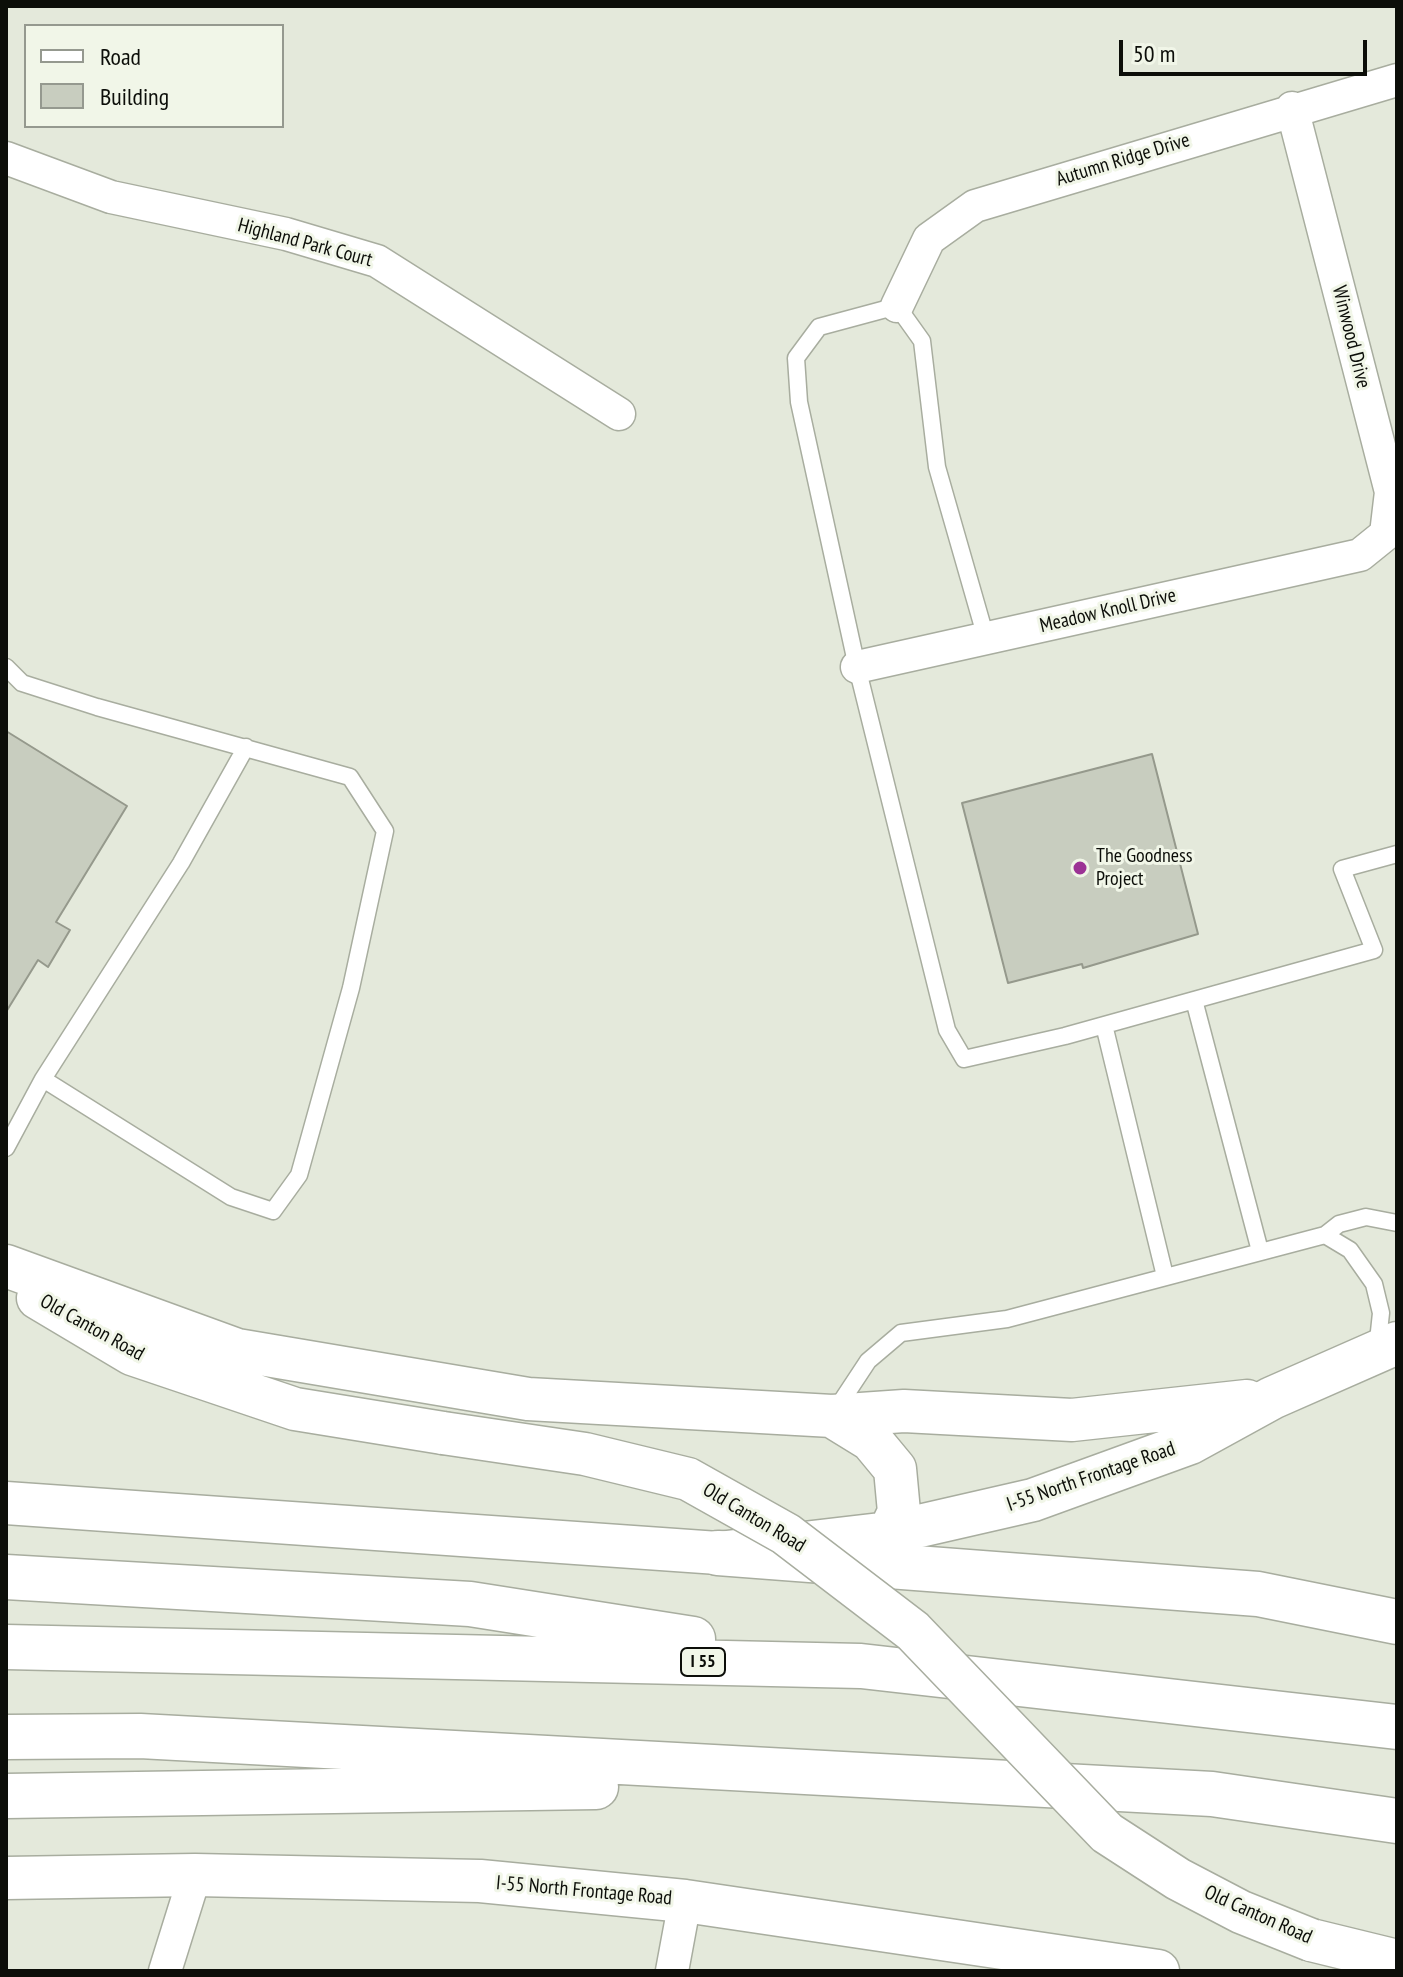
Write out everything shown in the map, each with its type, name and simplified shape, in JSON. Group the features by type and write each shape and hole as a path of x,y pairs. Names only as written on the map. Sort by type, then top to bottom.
{"highway":[{"path":"718,1553 1037,1574 1258,1594 1397,1622"},
{"path":"6,1577 470,1604 861,1666"},
{"name":"I 55","path":"6,1647 861,1666 1397,1727"},
{"path":"6,1737 140,1736 1212,1794 1397,1821"},
{"path":"6,1796 977,1781"}],"street":[{"name":"Autumn Ridge Drive","path":"897,306 929,239 975,206 1292,108 1397,80"},
{"name":"Winwood Drive","path":"1292,108 1391,492 1386,534 1360,555"},
{"name":"Highland Park Court","path":"6,158 111,197 286,234 377,261 619,414"},
{"name":"Meadow Knoll Drive","path":"857,667 1360,555"},
{"name":"Old Canton Road","path":"6,1266 237,1350 528,1399 832,1416 904,1411 1072,1420 1272,1398"},
{"name":"Old Canton Road","path":"6,1279 132,1354 295,1409 585,1454 688,1479 786,1534 913,1631 1107,1833 1178,1879 1241,1912 1311,1940 1397,1961"},
{"name":"I-55 North Frontage Road","path":"6,1503 718,1553 889,1533 1033,1500 1190,1443 1272,1398 1387,1348"},
{"name":"Old Canton Road","path":"832,1416 871,1440 895,1469 899,1512 889,1533"},
{"name":"I-55 North Frontage Road","path":"6,1878 195,1875 480,1881 685,1901 987,1959 1158,1971"},
{"path":"165,1971 195,1875"},
{"path":"672,1971 685,1901"}],"lane":[{"path":"986,638 937,467 922,341 897,306 819,327 796,358 799,402 857,667 947,1030 964,1059 1104,1025 1374,950 1342,869 1397,854"},
{"path":"6,667 22,683 350,777 385,831 351,988 299,1175 273,1211 231,1197 43,1079"},
{"path":"6,1148 43,1079 181,863 246,747"},
{"path":"1194,1000 1260,1251"},
{"path":"1104,1025 1165,1276"},
{"path":"832,1416 868,1361 901,1333 1007,1319 1325,1235 1339,1224 1366,1217 1397,1223"},
{"path":"1325,1235 1350,1250 1374,1284 1387,1348"}],"building":[{"path":"6,731 127,806 56,922 70,930 48,967 38,960 6,1012"},
{"name":"The Goodness Project","path":"1152,754 1198,934 1083,968 1082,964 1008,983 962,803"}],"place":[{"name":"The Goodness Project","path":"1080,868"}]}
